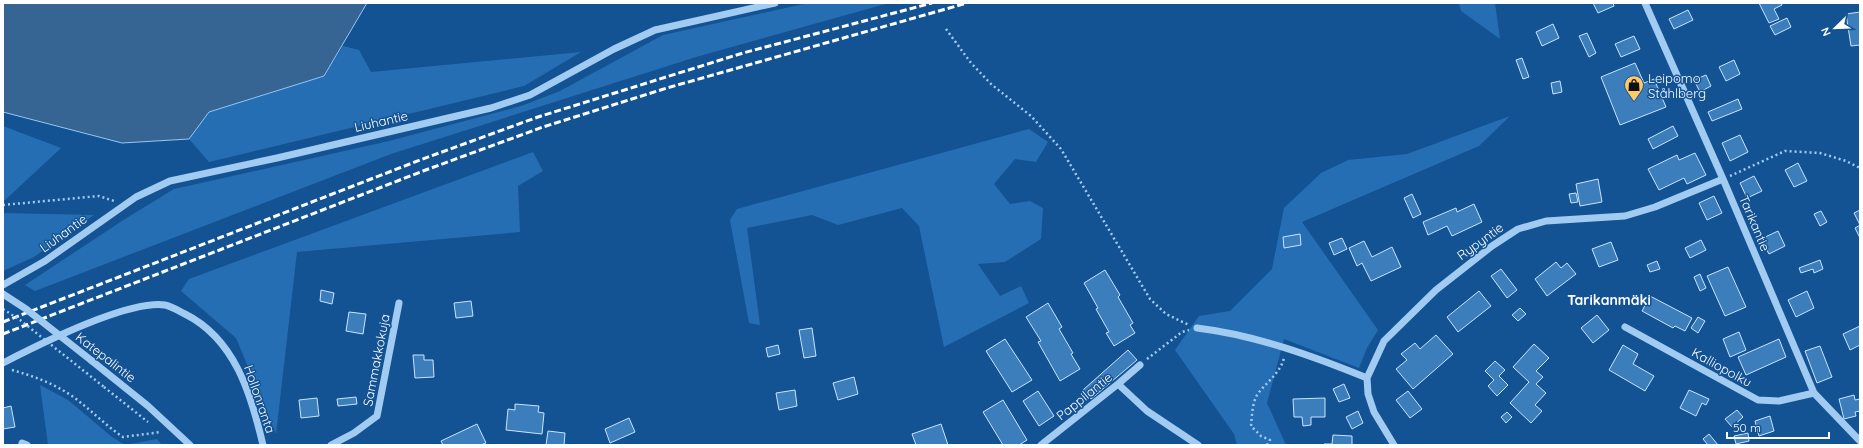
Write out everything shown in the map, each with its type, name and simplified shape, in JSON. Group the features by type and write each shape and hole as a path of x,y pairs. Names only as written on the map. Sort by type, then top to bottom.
{"street":[{"name":"Liuhantie","path":"3,285 45,261 136,196 170,181 491,108 530,95 614,48 655,30 775,3"},
{"name":"Tarikantie","path":"1645,3 1724,179 1814,393 1860,441"},
{"name":"Rypyntie","path":"1394,445 1374,412 1368,394 1367,378 1377,353 1391,332 1436,290 1492,246 1518,229 1546,221 1625,216 1656,207 1724,179"},
{"name":"Katepalintie","path":"3,294 26,309 148,406 190,445"},
{"name":"Sammakkokuja","path":"331,445 354,433 377,416 399,303"},
{"name":"Hollonranta","path":"3,363 37,346 134,307 166,305 195,319 218,338 232,358 245,386 263,445"},
{"name":"Kalliopolku","path":"1625,327 1758,400 1779,401 1814,393"},
{"path":"1197,328 1224,332 1286,349 1367,378"},
{"name":"Pappilantie","path":"1041,445 1140,365"},
{"path":"1118,384 1147,411 1198,445"}],"path":[{"path":"946,29 981,74 1030,116 1061,148 1150,300 1166,314 1197,328"},
{"path":"1724,179 1784,151 1820,154 1846,161 1860,168"},
{"path":"3,205 99,196 113,200 119,207"},
{"path":"3,309 20,320 149,423"},
{"path":"1140,365 1182,332 1197,328"},
{"path":"1267,445 1270,440 1261,436 1251,426 1252,412 1256,396 1282,367 1286,349"},
{"path":"11,370 41,378 72,396 108,427 123,437 161,432"},
{"path":"155,427 165,436"}],"shaded area":[{"path":"3,3 367,3 324,76 209,112 189,139 122,143 3,112"},
{"path":"808,3 889,3 696,57 391,154 35,291 25,285 125,219 174,189 389,141 521,106 560,91 663,35"},
{"path":"1459,3 1495,3 1500,39 1461,11"},
{"path":"343,46 359,50 371,72 581,52 524,86 209,162 189,139 209,112 324,76"},
{"path":"1510,116 1479,146 1302,222 1378,330 1367,348 1359,368 1284,339 1267,403 1286,445 1237,445 1234,434 1175,350 1199,316 1230,311 1272,269 1284,208 1321,173 1348,160 1407,154"},
{"path":"3,126 61,148 3,202"},
{"path":"1029,129 1048,142 1036,162 1015,159 994,184 1010,204 1030,201 1043,208 1041,239 1005,262 978,264 1000,296 1021,286 1029,303 944,347 919,226 902,208 838,225 812,215 747,228 760,325 749,323 730,220 737,209"},
{"path":"533,152 543,171 518,186 520,232 297,252 276,434 236,338 181,291 189,279"},
{"path":"3,213 94,215 34,257 3,271"},
{"path":"40,385 68,400 112,437 125,445 48,445"},
{"path":"157,439 162,445 125,445"}],"building":[{"path":"1593,3 1613,3 1614,6 1598,13"},
{"path":"1759,3 1781,3 1782,5 1774,9 1779,19 1769,23"},
{"path":"1688,10 1693,20 1674,29 1669,19"},
{"path":"1860,12 1860,45 1851,46 1846,14"},
{"path":"1787,18 1791,27 1775,35 1770,26"},
{"path":"1553,24 1559,38 1542,46 1536,32"},
{"path":"1587,33 1596,53 1589,57 1579,36"},
{"path":"1634,36 1640,49 1621,57 1615,44"},
{"path":"1522,58 1529,77 1523,79 1516,60"},
{"path":"1734,60 1740,74 1726,81 1719,67"},
{"path":"1635,63 1644,83 1654,79 1666,107 1620,125 1601,77"},
{"path":"1706,75 1711,86 1700,92 1694,80"},
{"path":"1560,81 1562,92 1553,94 1551,83"},
{"path":"1738,99 1742,109 1712,121 1708,112"},
{"path":"1673,126 1678,136 1653,149 1648,139"},
{"path":"1740,135 1748,152 1730,161 1722,143"},
{"path":"1695,153 1706,175 1687,184 1684,178 1659,190 1648,169 1677,155 1679,160"},
{"path":"1798,163 1807,181 1794,187 1785,170"},
{"path":"1754,176 1762,191 1747,198 1740,183"},
{"path":"1598,179 1602,202 1580,206 1576,184"},
{"path":"1576,193 1578,202 1571,203 1569,194"},
{"path":"1412,194 1421,214 1413,218 1404,198"},
{"path":"1714,196 1722,213 1707,220 1699,203"},
{"path":"1474,204 1482,222 1452,236 1447,226 1428,235 1423,222 1456,208 1457,212"},
{"path":"1860,210 1860,225 1854,213"},
{"path":"1821,211 1827,222 1820,226 1814,214"},
{"path":"1860,225 1860,238 1855,228"},
{"path":"1778,231 1785,246 1769,254 1761,239"},
{"path":"1300,234 1301,245 1284,248 1283,237"},
{"path":"1342,238 1347,249 1334,255 1329,243"},
{"path":"1701,240 1706,250 1690,258 1685,248"},
{"path":"1364,241 1372,257 1392,247 1401,267 1371,281 1362,263 1357,266 1349,248"},
{"path":"1611,242 1618,260 1599,267 1592,249"},
{"path":"1820,260 1823,269 1814,273 1813,269 1801,273 1799,268"},
{"path":"1657,261 1660,269 1650,272 1647,265"},
{"path":"1556,262 1561,268 1567,263 1576,274 1547,296 1535,279"},
{"path":"1728,267 1746,307 1725,316 1707,276"},
{"path":"1501,269 1517,290 1507,298 1491,276"},
{"path":"1105,270 1120,295 1118,297 1133,323 1130,325 1135,333 1114,346 1106,333 1109,332 1096,309 1098,308 1084,283"},
{"path":"1700,274 1706,288 1700,291 1694,277"},
{"path":"321,290 334,293 332,304 320,301"},
{"path":"1479,291 1491,306 1458,332 1447,317"},
{"path":"1807,291 1814,308 1796,317 1788,300"},
{"path":"1650,296 1692,318 1685,331 1675,326 1673,328 1642,311"},
{"path":"471,301 473,316 456,318 454,303"},
{"path":"1048,303 1062,327 1059,329 1073,353 1071,354 1080,369 1060,381 1038,342 1041,341 1026,317"},
{"path":"1520,308 1526,314 1518,321 1512,315"},
{"path":"349,312 366,314 363,334 346,331"},
{"path":"1597,315 1609,330 1593,343 1581,328"},
{"path":"1698,317 1705,321 1698,333 1691,328"},
{"path":"1860,326 1860,345 1850,350 1843,334"},
{"path":"812,328 816,356 804,358 799,330"},
{"path":"1739,332 1746,350 1730,357 1723,339"},
{"path":"1436,335 1453,354 1413,389 1396,369 1407,360 1401,354 1415,343 1420,349"},
{"path":"1005,339 1032,380 1012,392 986,351"},
{"path":"1779,339 1786,357 1746,375 1738,357"},
{"path":"1534,344 1549,358 1536,371 1543,377 1536,384 1546,393 1535,405 1542,411 1531,423 1510,403 1529,382 1513,367"},
{"path":"778,345 780,354 768,357 766,348"},
{"path":"1623,345 1638,354 1633,364 1654,376 1645,391 1609,370"},
{"path":"1820,346 1832,377 1817,383 1805,351"},
{"path":"1128,350 1137,360 1091,399 1083,390"},
{"path":"413,355 424,355 424,360 433,360 434,377 415,378"},
{"path":"1495,361 1505,370 1499,376 1508,385 1497,396 1488,386 1494,380 1485,371"},
{"path":"854,377 858,394 838,400 833,383"},
{"path":"1344,384 1350,398 1339,402 1333,389"},
{"path":"795,390 797,406 779,410 776,393"},
{"path":"1689,390 1709,399 1706,405 1702,403 1696,416 1680,408"},
{"path":"1038,391 1054,416 1039,426 1023,401"},
{"path":"1408,391 1422,409 1410,418 1396,400"},
{"path":"1854,395 1855,400 1860,399 1860,411 1855,412 1856,416 1844,419 1839,399"},
{"path":"356,397 357,404 338,406 337,399"},
{"path":"317,398 319,416 301,418 299,400"},
{"path":"1325,398 1325,417 1311,417 1311,425 1303,426 1302,417 1294,417 1293,399"},
{"path":"1003,400 1027,440 1019,445 1003,445 983,412"},
{"path":"515,404 539,406 538,412 544,413 542,434 506,430 508,409 515,410"},
{"path":"11,406 15,427 3,429 3,408"},
{"path":"1737,410 1743,417 1732,427 1725,419"},
{"path":"1358,411 1363,423 1352,429 1346,417"},
{"path":"1507,412 1512,417 1506,423 1501,417"},
{"path":"1770,416 1774,431 1759,436 1755,421"},
{"path":"629,418 635,432 610,443 605,429"},
{"path":"477,424 486,443 481,445 443,445 441,441"},
{"path":"941,424 948,445 916,445 912,434"},
{"path":"548,431 565,433 564,445 546,445"},
{"path":"1748,433 1749,441 1736,444 1734,436"},
{"path":"1709,434 1718,445 1708,445 1703,439"},
{"path":"1333,435 1352,436 1352,445 1324,445 1332,444"}],"railway":[{"path":"3,322 420,160 538,117 743,53 932,3"},
{"path":"3,334 423,171 543,127 667,88 967,3"}],"place":[{"name":"Leipomo Ståhlberg","path":"1634,102"}],"district":[{"name":"Tarikanmäki","path":"1609,300"}]}
